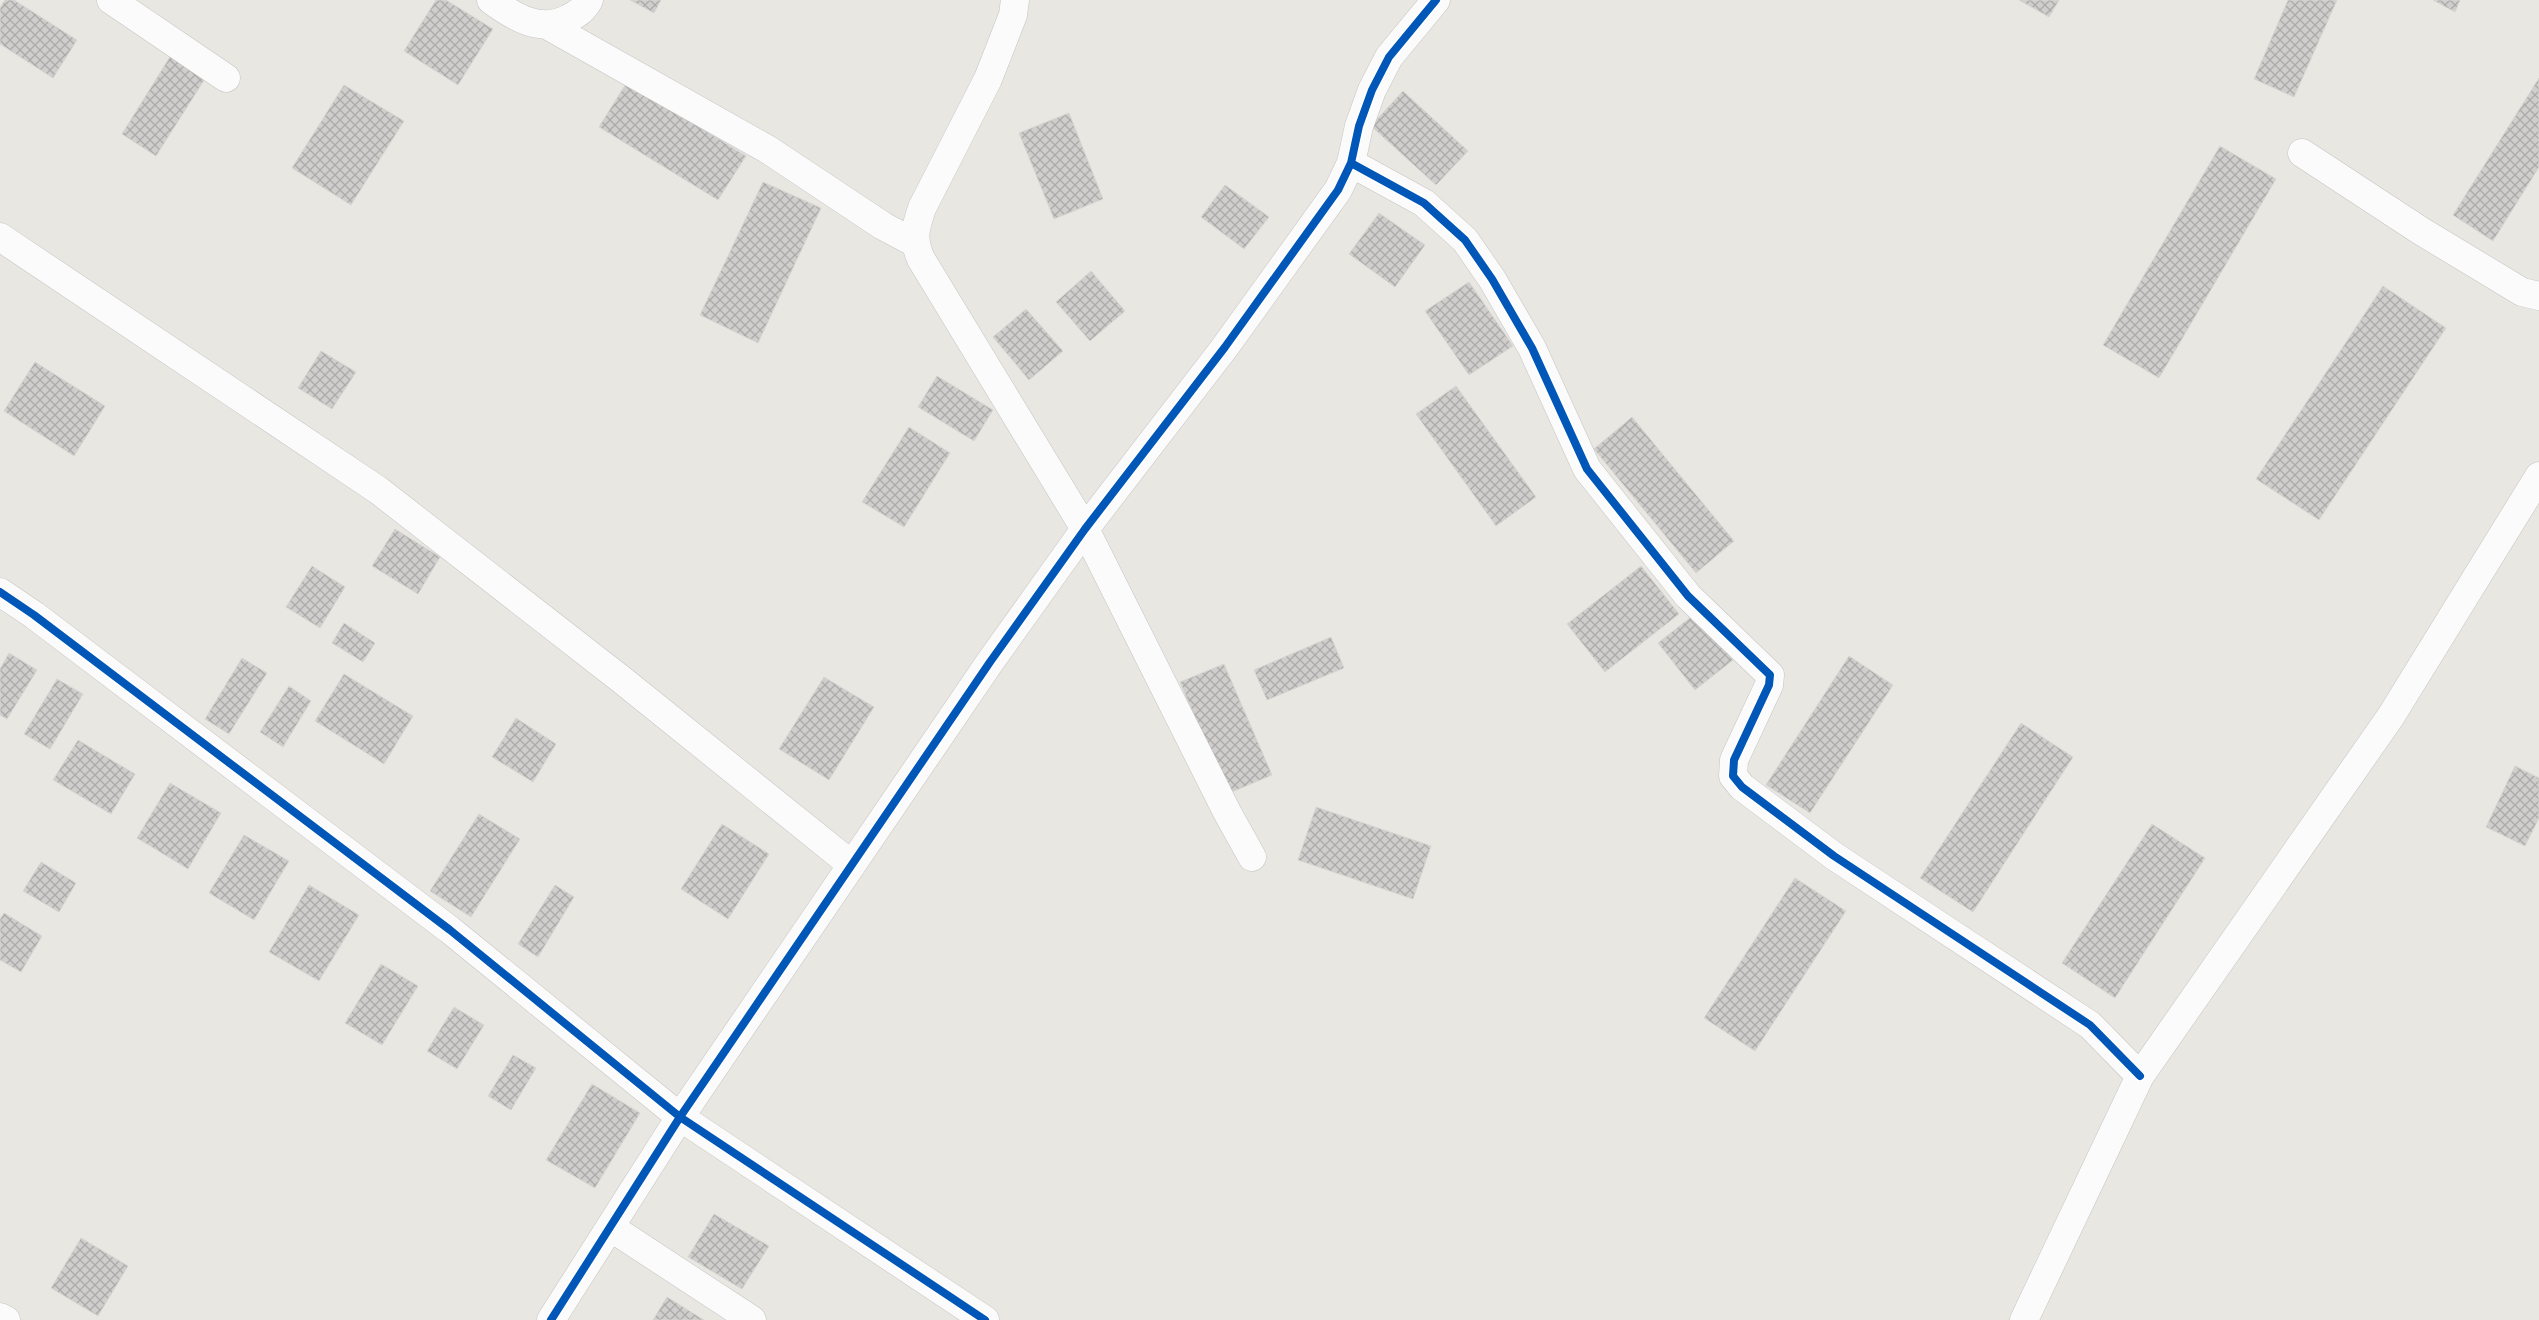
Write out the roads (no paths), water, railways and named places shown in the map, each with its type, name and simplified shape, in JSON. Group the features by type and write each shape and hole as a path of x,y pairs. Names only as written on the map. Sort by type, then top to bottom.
{"street":[{"path":"110,0 226,78"},
{"path":"491,0 508,13 528,22 547,25 767,149 883,226 915,243"},
{"path":"547,25 564,21 583,10 589,0"},
{"path":"1015,0 1013,15 988,80 922,208 916,227 915,243 921,259 1085,529 1226,812 1252,857"},
{"path":"551,1320 680,1117 990,662 1085,529 1242,324 1338,190 1351,163 1359,126 1372,90 1389,57 1436,0"},
{"path":"2302,153 2514,287 2539,296"},
{"path":"1351,163 1424,203 1465,240 1492,279 1532,348 1587,469 1688,596 1770,675 1769,685 1734,760 1733,776 1742,787 1834,856 2090,1025 2140,1076"},
{"path":"0,237 378,490 629,686 852,865"},
{"path":"2024,1320 2140,1076 2391,716 2539,476"},
{"path":"0,592 42,620 450,930 680,1117 985,1320"},
{"path":"610,1226 752,1320"},
{"path":"0,1317 6,1320"}]}
